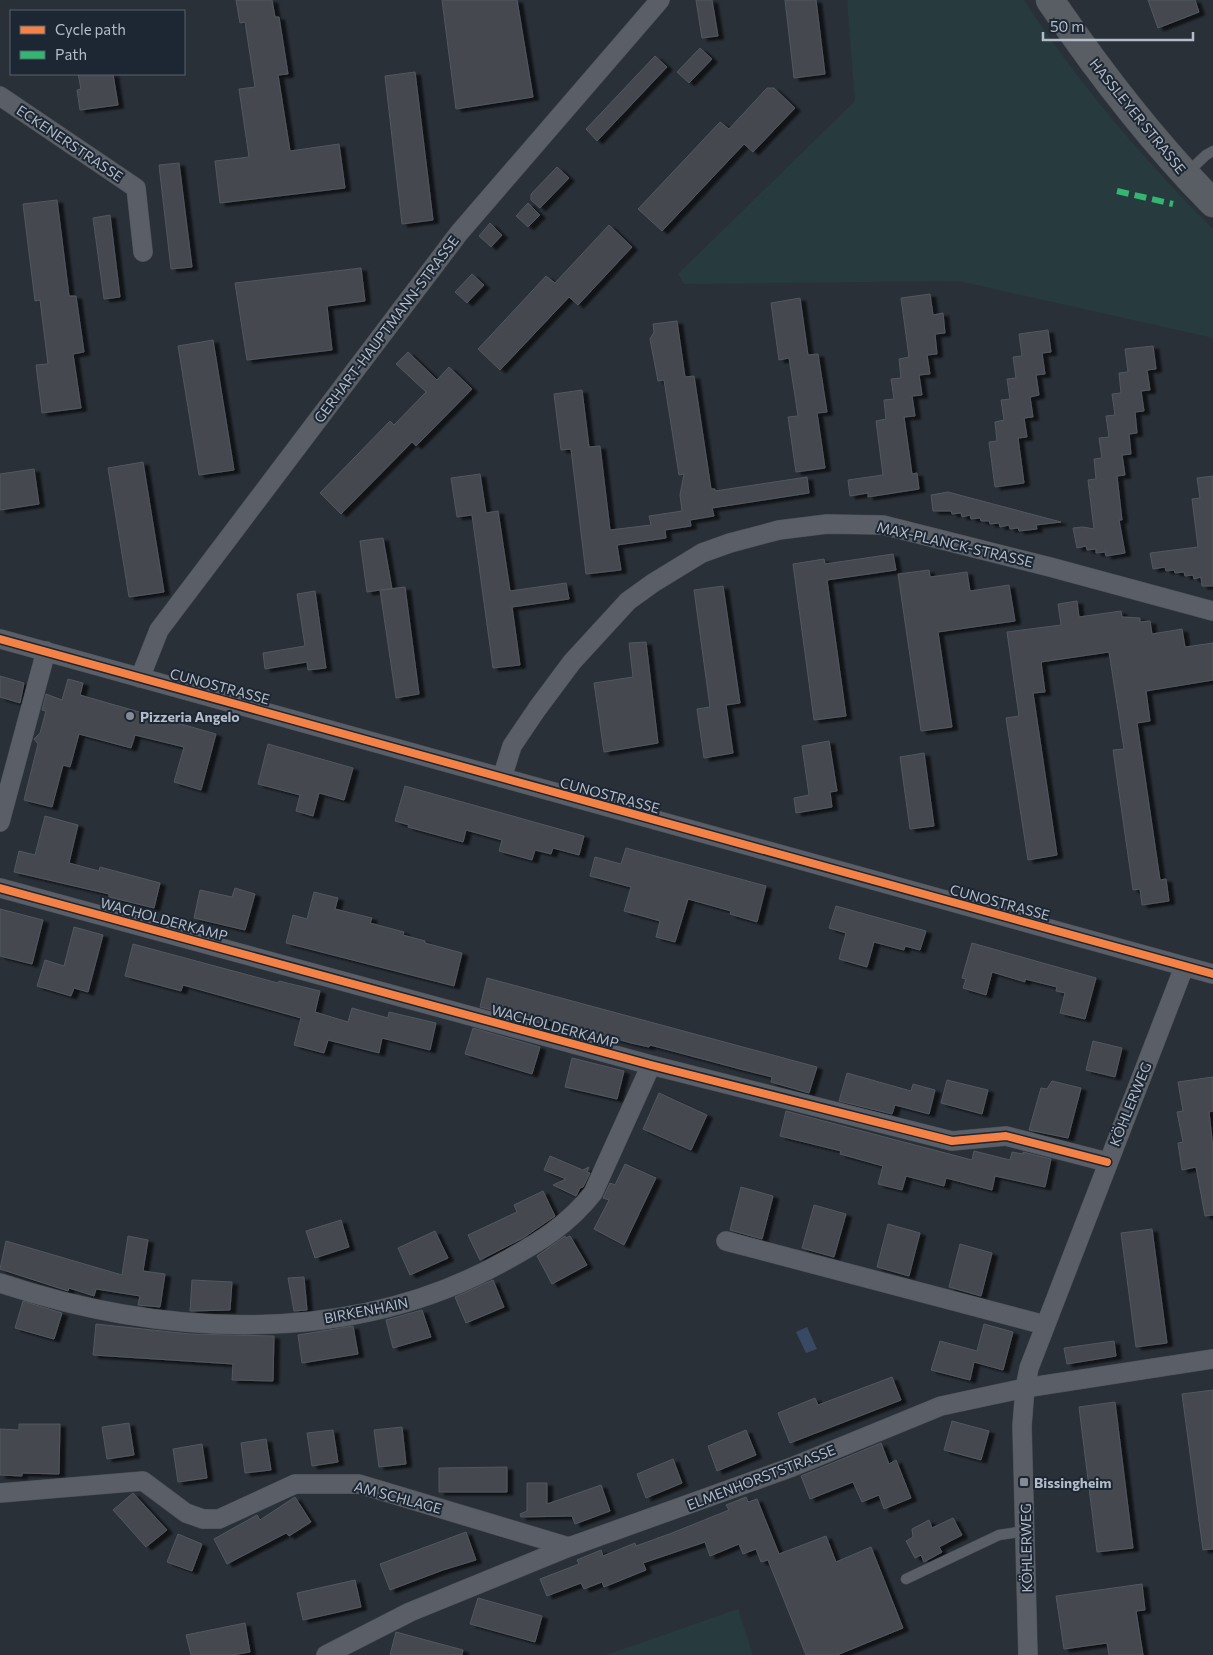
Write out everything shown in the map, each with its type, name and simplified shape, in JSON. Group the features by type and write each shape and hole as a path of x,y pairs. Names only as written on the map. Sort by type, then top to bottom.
{"main road":[{"name":"HASSLEYER STRASSE","path":"1050,0 1113,88 1213,203"}],"street":[{"name":"GERHART-HAUPTMANN-STRASSE","path":"140,678 159,630 459,233 660,0"},
{"name":"ECKENERSTRASSE","path":"0,96 136,188 143,252"},
{"name":"MAX-PLANCK-STRASSE","path":"502,778 512,746 537,709 572,662 610,618 628,601 702,553 730,542 779,530 836,524 883,525 1213,611"},
{"name":"CUNOSTRASSE","path":"0,639 1213,974"},
{"path":"0,822 46,652"},
{"name":"WACHOLDERKAMP","path":"0,888 651,1065 952,1141 1006,1136 1107,1162"},
{"name":"KÖHLERWEG","path":"1028,1655 1022,1426 1024,1388 1045,1325 1184,967"},
{"name":"BIRKENHAIN","path":"0,1283 94,1310 165,1322 237,1326 310,1321 376,1311 422,1299 473,1279 543,1240 579,1211 593,1193 651,1065"},
{"path":"726,1241 1045,1325"},
{"name":"ELMENHORSTSTRASSE","path":"326,1655 410,1612 569,1547 792,1468 941,1406 1024,1388 1213,1360"},
{"name":"AM SCHLAGE","path":"0,1493 144,1481 186,1513 203,1519 219,1519 295,1484 359,1484 569,1547"}],"lane":[{"path":"1186,174 1213,151"},
{"path":"906,1579 998,1535 1025,1531"}],"green space":[{"path":"847,0 1024,0 1066,61 1112,119 1213,229 1213,338 959,281 684,284 678,274 855,101"},
{"path":"738,1609 753,1655 606,1655"}],"water":[{"path":"807,1327 817,1349 806,1353 796,1332"}],"building":[{"path":"236,0 272,0 275,17 279,17 288,74 278,75 290,151 339,144 345,188 220,203 215,161 249,157 239,89 255,87 245,22 240,23"},
{"path":"442,0 517,0 533,97 456,109"},
{"path":"696,0 712,0 718,36 702,38"},
{"path":"785,0 816,0 825,74 794,78"},
{"path":"1148,0 1195,0 1199,12 1158,28"},
{"path":"700,48 712,59 689,83 677,72"},
{"path":"655,56 667,67 597,141 586,129"},
{"path":"415,72 433,220 402,224 385,76"},
{"path":"78,75 113,75 118,105 80,110 77,90 81,89"},
{"path":"767,88 774,88 795,108 753,152 744,144 662,231 638,209 720,122 729,129"},
{"path":"179,163 192,267 171,269 159,165"},
{"path":"557,167 569,178 540,208 531,200 531,194"},
{"path":"57,200 69,296 76,296 84,352 73,354 81,408 42,413 36,365 48,364 40,300 35,301 23,204"},
{"path":"528,203 540,215 528,227 516,216"},
{"path":"110,215 120,297 104,299 93,218"},
{"path":"490,223 502,235 491,247 479,236"},
{"path":"609,225 632,247 578,305 569,297 500,370 478,349 546,276 555,283"},
{"path":"361,268 365,301 327,306 332,350 247,360 235,283"},
{"path":"472,274 484,285 467,303 455,292"},
{"path":"930,294 933,315 943,313 945,333 935,334 937,354 927,355 930,374 919,375 922,395 912,396 915,416 904,417 912,474 917,473 919,489 868,497 868,493 850,496 848,480 883,475 876,421 886,419 884,400 894,399 891,379 901,378 899,359 909,357 901,298"},
{"path":"800,298 808,355 818,354 827,412 817,413 825,468 796,472 788,417 798,416 789,358 779,360 771,303"},
{"path":"677,321 685,377 694,376 711,489 715,489 715,491 807,477 809,493 712,508 714,516 690,520 691,526 665,530 666,538 617,545 621,570 586,574 571,449 561,450 554,394 582,390 589,447 600,446 610,530 651,525 649,516 682,511 680,495 684,474 679,475 664,380 658,381 650,339 654,332 653,324"},
{"path":"1048,330 1051,352 1042,353 1045,374 1036,375 1039,395 1030,397 1033,417 1024,418 1027,437 1018,438 1024,483 995,487 989,442 997,441 995,422 1004,420 1001,400 1010,399 1007,379 1016,378 1013,357 1022,356 1019,334"},
{"path":"213,340 234,470 199,475 178,346"},
{"path":"1153,346 1156,369 1147,370 1150,390 1141,391 1144,411 1135,412 1137,433 1129,434 1131,454 1122,455 1125,475 1117,476 1122,520 1119,520 1125,553 1106,556 1105,552 1096,553 1096,549 1087,550 1086,546 1077,548 1073,528 1094,529 1088,480 1096,479 1094,459 1102,458 1099,438 1109,437 1106,416 1115,415 1112,394 1121,393 1119,373 1128,372 1125,349"},
{"path":"408,352 437,380 449,367 472,389 416,446 412,442 341,514 320,493 390,421 394,425 426,392 396,364"},
{"path":"143,462 164,592 129,597 108,468"},
{"path":"34,469 39,504 0,510 0,474"},
{"path":"480,474 486,513 498,511 510,591 566,583 569,599 512,607 520,665 493,668 472,515 457,517 451,478"},
{"path":"1213,476 1213,586 1202,586 1201,577 1194,579 1193,575 1185,576 1184,572 1166,571 1165,567 1153,569 1150,553 1198,547 1192,499 1200,498 1197,478"},
{"path":"948,492 1061,522 1036,525 1037,529 1019,531 1018,528 1010,529 1009,525 1000,527 999,523 990,524 989,521 981,521 980,518 971,519 970,515 962,517 961,513 952,514 951,511 933,511 931,495"},
{"path":"383,538 392,589 405,587 419,694 396,698 380,590 367,592 360,541"},
{"path":"893,554 896,570 827,580 846,716 814,720 793,564 824,559 825,564"},
{"path":"929,570 930,577 967,572 970,591 1009,585 1015,621 938,632 952,727 921,731 898,574"},
{"path":"723,586 740,703 726,705 733,753 704,758 697,709 710,707 694,590"},
{"path":"315,591 326,668 308,670 307,662 265,669 263,653 305,646 297,594"},
{"path":"1077,601 1079,617 1121,611 1122,617 1140,618 1140,622 1150,621 1152,634 1182,629 1185,647 1213,643 1213,680 1146,691 1150,721 1137,723 1160,880 1166,879 1169,901 1142,905 1140,889 1133,890 1113,750 1124,749 1109,652 1041,662 1045,692 1033,693 1057,855 1028,860 1006,718 1019,716 1007,632 1061,625 1058,604"},
{"path":"646,642 658,743 604,752 594,683 633,677 629,643"},
{"path":"0,676 24,683 20,703 0,697"},
{"path":"68,679 83,683 80,695 216,734 201,790 174,782 184,747 135,735 131,748 79,734 70,767 63,765 52,807 24,800 38,744 34,739 40,733 46,711 42,710 46,694 62,700"},
{"path":"829,741 837,791 830,792 832,807 796,813 794,798 809,795 802,746"},
{"path":"268,744 353,768 344,800 319,793 313,816 296,811 300,795 258,784"},
{"path":"924,753 934,826 910,829 900,757"},
{"path":"405,786 584,836 579,855 553,848 551,854 535,850 532,860 499,851 502,840 466,830 463,842 408,827 409,825 395,821"},
{"path":"45,816 78,825 69,863 99,871 100,867 160,883 154,908 109,897 109,894 14,872 19,851 35,855"},
{"path":"626,848 766,886 757,922 730,914 731,911 688,899 675,942 656,937 660,921 624,911 631,887 590,876 595,857 621,864"},
{"path":"235,888 255,894 245,930 194,918 200,890 232,897"},
{"path":"314,892 338,898 335,909 372,918 370,923 404,932 403,935 425,941 425,943 462,953 454,986 286,943 293,915 307,919"},
{"path":"836,906 926,931 920,950 905,946 904,950 874,942 867,967 839,959 846,933 829,928"},
{"path":"0,909 43,920 32,964 0,956"},
{"path":"74,927 103,935 88,992 74,988 71,996 37,986 45,960 64,966"},
{"path":"972,943 1096,978 1085,1019 1060,1013 1065,993 1056,991 1057,987 1025,979 1025,982 992,972 986,995 963,988 966,979 962,978"},
{"path":"133,944 278,983 279,981 320,991 315,1012 348,1022 352,1008 388,1018 389,1012 436,1023 430,1050 382,1038 379,1053 328,1040 324,1053 294,1045 301,1018 183,985 181,991 125,976"},
{"path":"487,978 817,1067 809,1093 771,1082 772,1077 650,1045 649,1047 631,1043 548,1020 547,1025 480,1007"},
{"path":"473,1028 540,1047 532,1074 465,1054"},
{"path":"1093,1041 1122,1048 1115,1077 1086,1070"},
{"path":"572,1058 624,1071 617,1099 565,1087"},
{"path":"847,1073 911,1091 913,1084 935,1090 929,1114 895,1105 892,1114 839,1101"},
{"path":"1213,1077 1213,1111 1209,1112 1213,1148 1213,1215 1205,1216 1196,1167 1182,1170 1178,1143 1183,1142 1177,1112 1183,1111 1178,1082"},
{"path":"947,1080 988,1090 982,1114 941,1103"},
{"path":"1052,1081 1081,1088 1068,1138 1029,1130 1041,1088 1047,1089"},
{"path":"659,1093 707,1115 691,1150 643,1129"},
{"path":"786,1111 972,1160 974,1151 1010,1160 1012,1152 1023,1154 1023,1152 1051,1159 1045,1187 995,1176 992,1190 946,1178 944,1186 906,1176 902,1190 878,1184 883,1166 840,1154 841,1151 780,1136"},
{"path":"550,1156 583,1170 589,1167 587,1172 590,1173 576,1196 553,1185 566,1179 544,1170"},
{"path":"625,1164 656,1178 624,1245 594,1229 609,1200 603,1198 610,1183 615,1185"},
{"path":"741,1187 773,1196 762,1239 730,1230"},
{"path":"543,1191 555,1216 523,1238 480,1260 468,1235 517,1212 514,1205"},
{"path":"814,1205 846,1214 834,1257 802,1248"},
{"path":"341,1220 349,1247 315,1258 306,1231"},
{"path":"888,1224 920,1233 909,1276 877,1267"},
{"path":"1152,1229 1167,1343 1136,1347 1121,1233"},
{"path":"435,1231 448,1258 410,1275 398,1248"},
{"path":"128,1236 148,1240 143,1271 165,1274 160,1307 138,1305 140,1296 96,1289 94,1296 69,1288 68,1291 0,1269 6,1241 122,1275"},
{"path":"565,1236 566,1238 570,1236 587,1265 552,1284 537,1256"},
{"path":"960,1244 992,1253 981,1296 949,1287"},
{"path":"304,1277 307,1310 294,1311 288,1278"},
{"path":"192,1280 232,1282 230,1310 190,1311"},
{"path":"493,1280 504,1307 466,1323 455,1297"},
{"path":"23,1301 62,1313 54,1339 15,1328"},
{"path":"422,1310 431,1337 393,1348 386,1320"},
{"path":"96,1324 190,1334 274,1336 273,1381 232,1380 233,1364 93,1355"},
{"path":"984,1324 1013,1332 1003,1370 974,1362 970,1380 931,1370 940,1341 977,1351"},
{"path":"353,1326 358,1354 302,1363 298,1335"},
{"path":"1114,1341 1116,1356 1067,1364 1064,1348"},
{"path":"892,1377 901,1400 790,1443 778,1413 815,1398 818,1405"},
{"path":"1213,1390 1213,1549 1203,1550 1182,1394"},
{"path":"1115,1402 1133,1548 1097,1552 1079,1407"},
{"path":"952,1421 989,1431 981,1460 944,1450"},
{"path":"129,1423 134,1455 107,1459 102,1427"},
{"path":"19,1424 60,1424 59,1474 22,1473 22,1476 0,1475 0,1429 19,1430"},
{"path":"402,1427 406,1464 379,1467 374,1430"},
{"path":"333,1430 338,1462 312,1466 307,1433"},
{"path":"746,1430 756,1455 717,1471 708,1446"},
{"path":"266,1439 271,1470 245,1473 241,1443"},
{"path":"881,1443 889,1464 896,1460 911,1498 884,1509 879,1495 862,1502 853,1482 810,1499 801,1476"},
{"path":"202,1444 207,1478 178,1482 173,1449"},
{"path":"673,1459 682,1483 646,1498 637,1474"},
{"path":"507,1467 507,1492 439,1492 439,1468"},
{"path":"527,1483 547,1483 547,1504 601,1485 610,1511 575,1524 572,1516 521,1517 520,1514 527,1511"},
{"path":"133,1493 167,1530 146,1547 113,1510"},
{"path":"295,1497 311,1522 289,1536 286,1533 227,1564 214,1539 257,1515 260,1520"},
{"path":"746,1497 748,1502 757,1499 779,1554 826,1536 836,1562 871,1547 903,1628 837,1655 806,1655 768,1560 761,1562 756,1549 743,1554 739,1544 710,1556 705,1542 643,1563 646,1570 604,1587 602,1582 584,1589 581,1583 547,1596 540,1579 579,1564 577,1560 601,1550 603,1556 635,1543 636,1546 672,1533 729,1510 726,1505"},
{"path":"953,1518 962,1535 939,1547 942,1552 924,1562 921,1555 915,1558 906,1541 913,1537 912,1529 929,1520 932,1528"},
{"path":"466,1532 476,1560 390,1590 380,1564"},
{"path":"178,1534 202,1544 192,1571 167,1562"},
{"path":"355,1580 361,1607 303,1620 297,1593"},
{"path":"1142,1584 1145,1610 1136,1611 1143,1655 1109,1655 1107,1643 1064,1649 1056,1596"},
{"path":"478,1598 542,1616 535,1642 470,1624"},
{"path":"245,1623 250,1652 232,1655 191,1655 186,1635"},
{"path":"396,1632 463,1650 462,1655 390,1655"}],"marked path":[{"path":"1117,191 1173,204"}],"cycle path":[{"path":"0,639 1213,974"},
{"path":"0,888 651,1065 952,1141 1006,1136 1107,1162"}],"place":[{"name":"Pizzeria Angelo","path":"130,716"},
{"name":"Bissingheim","path":"1024,1482"}]}
